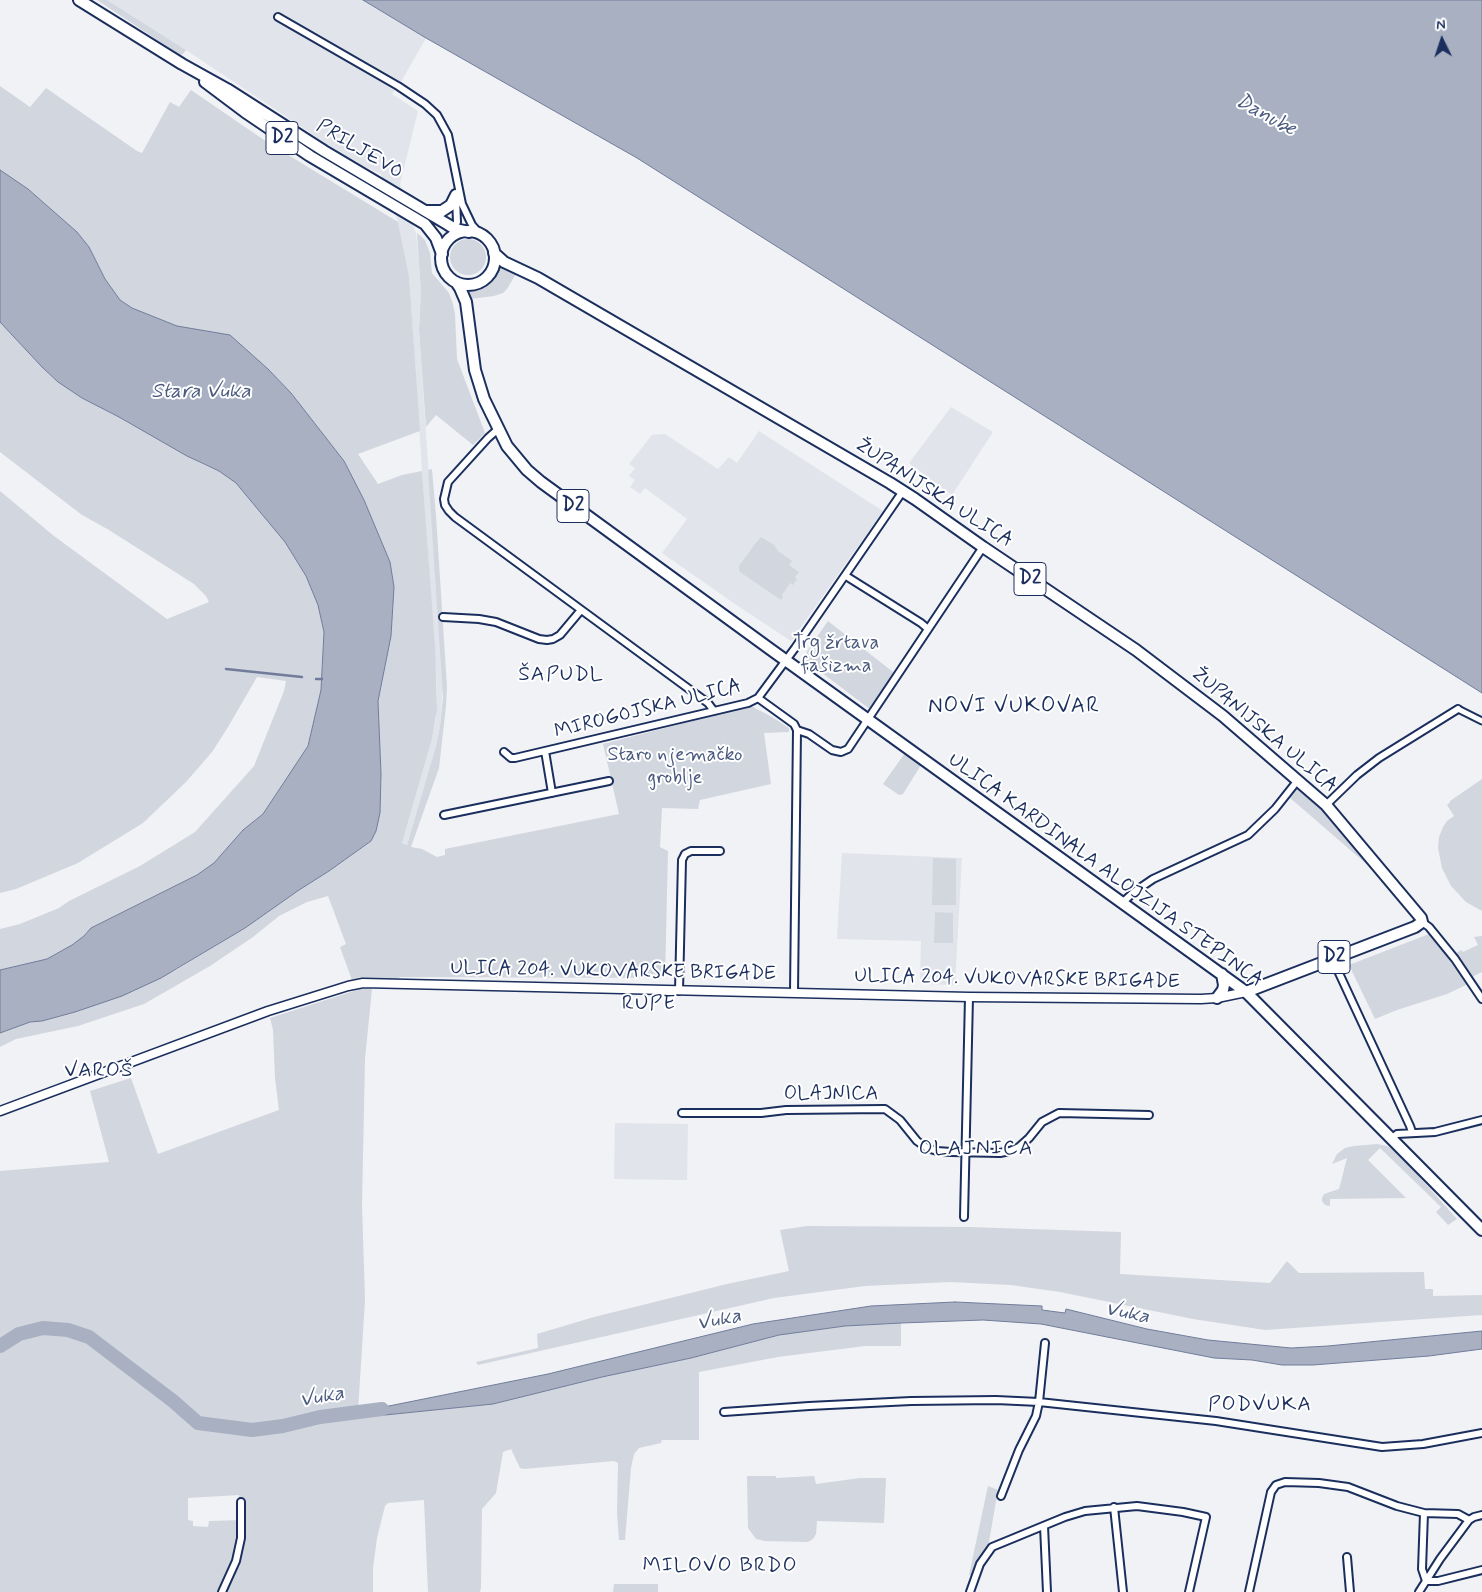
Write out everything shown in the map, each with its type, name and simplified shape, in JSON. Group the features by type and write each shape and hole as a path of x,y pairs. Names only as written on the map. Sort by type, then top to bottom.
{"main road":[{"name":"PRILJEVO","path":"79,0 182,64 227,89 324,151 425,210 453,233 469,232 481,235"},
{"name":"PRILJEVO","path":"182,64 244,112 310,156 424,224 433,233 439,243 442,254"},
{"path":"425,210 442,211 451,205 456,195"},
{"path":"442,254 444,246 453,233"},
{"name":"D2","path":"481,235 488,241 494,253"},
{"path":"456,282 469,285 485,279 492,269 495,259 494,253"},
{"name":"ŽUPANIJSKA ULICA","path":"494,253 504,262 538,278 904,491 983,547 1136,650 1173,677 1326,805 1420,916 1422,922"},
{"name":"D2","path":"442,254 444,271 456,282 466,302 472,356 480,388 497,430 517,459 541,482 868,720"},
{"name":"ULICA KARDINALA ALOJZIJA STEPINCA","path":"868,720 1246,992 1482,1230"},
{"name":"D2","path":"1246,992 1415,927 1422,922"},
{"path":"1217,998 1221,994 1224,985 1222,974"}],"street":[{"path":"278,16 398,86 425,104 437,115 448,135 456,181 466,214 472,225 481,235"},
{"path":"453,233 457,216 456,181"},
{"path":"497,430 448,482 444,493 445,505 455,517 708,703 714,711"},
{"path":"794,992 797,730 794,724 758,698 846,576 904,491"},
{"path":"797,730 809,734 832,750 841,752 848,749 983,547"},
{"path":"846,576 928,629"},
{"path":"443,617 496,622 547,640 560,635 582,610"},
{"name":"MIROGOJSKA ULICA","path":"504,752 510,758 515,758 545,752 748,703 758,698"},
{"path":"1326,805 1357,775 1379,758 1458,709 1482,722"},
{"name":"MIROGOJSKA ULICA","path":"545,752 552,793"},
{"path":"1122,903 1153,879 1248,834 1275,809 1298,780"},
{"path":"444,815 609,781"},
{"path":"679,990 682,860 690,850 720,851"},
{"path":"1422,922 1429,927 1445,947 1482,1000"},
{"path":"1332,958 1412,1132"},
{"name":"ULICA 204. VUKOVARSKE BRIGADE","path":"0,1111 268,1011 363,983 969,997 1217,998 1246,992"},
{"path":"964,1216 969,997"},
{"name":"OLAJNICA","path":"682,1113 761,1113 786,1110 885,1109 900,1120 917,1141 928,1148 937,1151 965,1153 1000,1153 1010,1151 1029,1138 1042,1122 1059,1113 1149,1115"},
{"path":"1391,1139 1397,1134 1443,1130 1482,1120"},
{"path":"1001,1496 1036,1416 1045,1343"},
{"path":"724,1412 910,1401 996,1400 1039,1402 1216,1421 1382,1447 1423,1444 1482,1433"},
{"path":"1249,1592 1271,1492 1276,1485 1285,1482 1305,1482 1348,1487 1397,1506 1424,1512 1458,1514 1469,1520"},
{"path":"222,1592 236,1561 241,1538 241,1502"},
{"path":"970,1592 980,1564 992,1548 1065,1516 1085,1511 1137,1506 1206,1517 1189,1592"},
{"path":"1114,1507 1122,1592"},
{"path":"1422,1588 1424,1512"},
{"path":"1422,1588 1469,1520 1474,1516 1482,1515"},
{"path":"1044,1526 1047,1592"},
{"path":"1347,1557 1350,1592"},
{"path":"1422,1588 1438,1581 1482,1570"}],"shaded area":[{"path":"107,0 363,0 426,38 392,94 418,111 400,184 416,234 419,261 421,291 419,330 443,686 440,726 436,746 407,845 402,843 432,739 436,718 437,692 409,276 398,222 381,174 357,163 327,144"},
{"path":"951,407 993,432 952,495 909,463"},
{"path":"759,431 883,511 791,641 662,553 687,519 645,488 640,494 630,487 635,480 629,476 635,468 629,464 652,435 665,434 718,469 729,457 737,463"},
{"path":"842,853 962,858 955,985 920,984 921,941 837,939"},
{"path":"615,1123 688,1124 687,1180 614,1179"}],"green space":[{"path":"97,0 107,0 186,50 180,55"},
{"name":"Staro njemačko groblje","path":"0,86 30,107 46,88 142,153 170,102 179,107 191,90 267,142 398,222 409,276 420,431 358,454 378,484 402,475 422,471 435,646 437,709 432,739 402,843 407,845 436,746 443,697 428,470 432,469 447,687 439,768 411,847 422,849 437,857 445,855 445,849 619,814 603,744 751,706 789,728 789,732 764,733 771,784 700,800 698,809 662,808 660,847 668,851 665,978 401,977 385,982 353,983 340,947 346,944 328,896 307,902 279,916 253,937 210,966 144,1004 78,1026 16,1039 0,1047 0,1032 30,1022 42,1021 75,1012 103,1002 176,970 245,928 371,841 380,813 381,774 378,701 391,636 394,587 390,562 364,500 344,461 291,393 268,369 230,335 177,326 132,308 120,300 105,279 89,247 77,232 28,189 0,170"},
{"path":"417,233 425,240 430,253 432,273 449,293 453,304 457,359 485,433 473,445 436,415 426,427 419,330 421,291"},
{"path":"468,239 481,244 486,257 481,270 468,275 455,270 450,257 455,244"},
{"path":"498,265 517,272 507,289 503,293 494,296 470,299 467,290 479,287 489,281"},
{"path":"0,322 58,382 82,398 204,465 219,471 236,483 285,542 306,576 318,605 324,632 321,690 308,746 263,814 243,830 214,863 197,875 91,928 72,945 47,959 0,970 0,929 20,924 59,908 69,901 140,866 195,832 254,766 284,691 286,681 257,677 212,752 186,782 143,823 78,863 16,889 0,893 0,491 54,536 167,619 209,602 206,596 194,584 82,515 0,452"},
{"path":"761,537 774,545 778,551 792,561 789,565 799,572 795,577 797,579 793,585 790,583 781,600 739,570 739,566"},
{"name":"Trg žrtava fašizma","path":"828,621 893,672 871,710 805,660 807,651"},
{"path":"905,753 921,765 903,794 899,795 883,784"},
{"path":"1482,779 1482,911 1466,902 1451,886 1442,868 1438,848 1439,837 1443,827 1454,816 1447,805"},
{"path":"1302,788 1326,810 1375,863 1371,868 1289,797 1296,790"},
{"path":"933,858 956,859 956,905 932,905"},
{"path":"935,912 953,913 953,943 934,943"},
{"path":"1429,934 1468,984 1447,994 1375,1019 1349,965"},
{"path":"1482,936 1482,972 1472,977 1455,954 1461,950 1463,952 1478,945 1474,937"},
{"path":"360,989 372,989 365,1059 362,1205 365,1300 358,1411 385,1415 493,1404 602,1377 691,1358 779,1335 845,1326 901,1323 901,1346 865,1346 778,1357 699,1372 699,1440 662,1440 661,1443 639,1448 634,1454 631,1468 625,1540 619,1540 617,1513 618,1463 614,1461 524,1469 520,1468 511,1449 503,1452 496,1493 482,1509 480,1592 428,1592 424,1500 388,1503 385,1506 377,1538 373,1568 373,1592 0,1592 0,1171 109,1162 90,1091 131,1078 158,1154 279,1110 275,1078 273,1030 270,1018","holes":["239,1495 242,1520 209,1521 208,1527 193,1526 193,1521 188,1520 188,1498"]},
{"path":"1377,1144 1387,1146 1397,1152 1457,1219 1448,1225 1436,1212 1441,1207 1380,1148 1368,1160 1406,1198 1330,1199 1330,1206 1325,1205 1322,1201 1324,1194 1339,1189 1347,1158 1332,1164 1337,1154 1345,1148"},
{"path":"807,1226 969,1227 1121,1232 1120,1274 1270,1283 1287,1261 1299,1273 1424,1272 1425,1289 1433,1289 1433,1296 1482,1295 1482,1315 1265,1330 1193,1319 1060,1292 1011,1285 950,1282 865,1286 774,1298 478,1365 476,1362 538,1348 537,1334 594,1317 727,1284 789,1271 780,1230"},
{"path":"747,1476 776,1476 776,1478 814,1476 816,1484 860,1478 886,1478 884,1523 817,1521 816,1534 808,1542 756,1539 748,1528"},
{"path":"988,1486 998,1490 987,1553 976,1576 969,1575"},
{"path":"614,1584 658,1584 658,1592 613,1592"}],"water":[{"name":"Danube","path":"363,0 1482,0 1482,693 637,158"},
{"name":"Stara Vuka","path":"0,170 28,189 77,232 89,247 105,279 120,300 132,308 177,326 230,335 268,369 291,393 344,461 364,500 390,562 394,587 391,636 378,701 381,774 380,813 376,831 371,841 245,928 161,978 122,996 75,1012 42,1021 30,1022 0,1033 0,970 47,959 72,945 91,928 197,875 214,863 243,830 263,814 308,746 321,690 324,632 318,605 306,576 285,542 236,483 219,471 187,456 82,398 58,382 0,322"},
{"path":"955,1302 1042,1306 1042,1310 1065,1313 1066,1309 1147,1329 1208,1340 1291,1348 1482,1331 1482,1349 1429,1356 1313,1365 1282,1365 1252,1360 1214,1358 1041,1324 983,1320 845,1326 779,1335 691,1358 602,1377 493,1404 385,1415 364,1411 548,1374 753,1324 871,1306"}],"waterway":[{"path":"226,669 302,677"},
{"path":"316,679 322,679"},
{"name":"Vuka","path":"0,1346 19,1334 43,1328 68,1330 89,1337 173,1401 198,1423 252,1430 283,1426 320,1417 382,1409"}],"district":[{"name":"ŠAPUDL","path":"561,676"},
{"name":"NOVI VUKOVAR","path":"1014,707"},
{"name":"RUPE","path":"649,1005"},
{"name":"VAROŠ","path":"99,1072"},
{"name":"OLAJNICA","path":"976,1150"},
{"name":"PODVUKA","path":"1260,1406"},
{"name":"MILOVO BRDO","path":"720,1567"}]}
